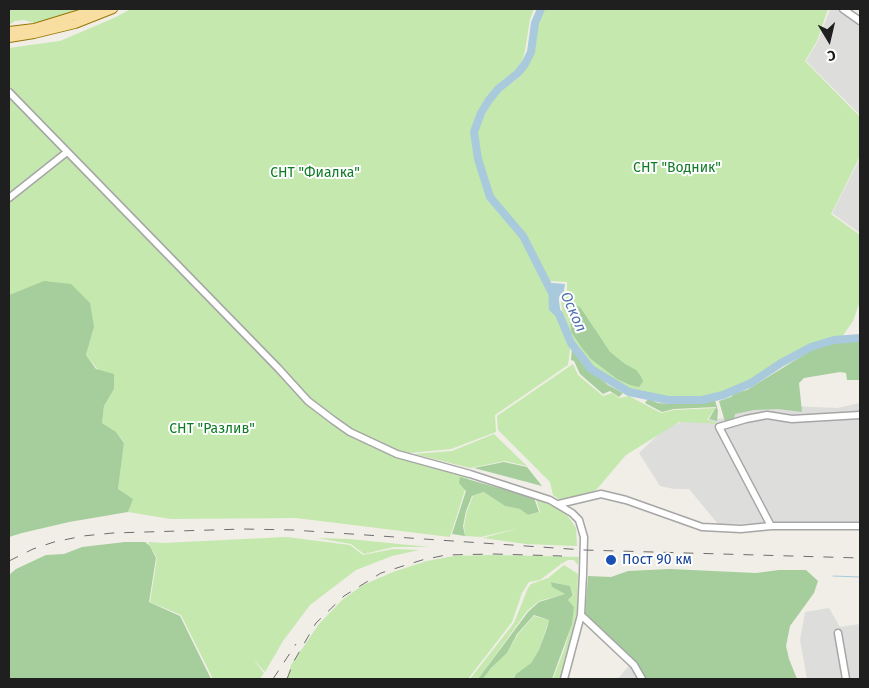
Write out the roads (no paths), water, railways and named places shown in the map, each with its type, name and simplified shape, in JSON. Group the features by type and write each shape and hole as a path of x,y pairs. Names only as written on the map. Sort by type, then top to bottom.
{"main road":[{"path":"9,31 34,28 96,9"},
{"path":"9,38 75,24 112,9"}],"street":[{"path":"843,9 860,21"},
{"path":"9,92 278,368 308,402 350,432 397,454 470,474 559,504 579,520 584,537 580,615 564,679"},
{"path":"9,198 67,152"},
{"path":"772,526 720,427 767,415 792,419 860,415"},
{"path":"559,504 601,494 626,500 702,527 741,529 772,526 860,526"},
{"path":"580,615 634,665 642,679"},
{"path":"838,633 846,679"}],"water":[{"path":"548,284 565,284 564,291 559,297 562,322 549,310"}],"waterway":[{"name":"Оскол","path":"541,9 535,23 531,52 525,64 489,100 481,113 474,132 478,159 490,197 523,236 551,291"},
{"name":"Оскол","path":"559,314 571,343 591,369 629,392 668,400 702,400 723,395 751,383 781,363 811,347 834,340 860,338"},
{"path":"833,576 860,577"}],"railway":[{"path":"9,561 33,549 83,536 113,533 244,529 293,530 584,550 860,558"},
{"path":"287,679 294,661 316,623 344,596 381,573 422,560 446,555 562,556"},
{"path":"273,679 296,644"}],"place":[{"name":"Пост 90 км","path":"611,560"}],"park label":[{"name":"СНТ \"Водник\"","path":"677,168"},
{"name":"СНТ \"Фиалка\"","path":"315,173"},
{"name":"СНТ \"Разлив\"","path":"212,429"}]}
